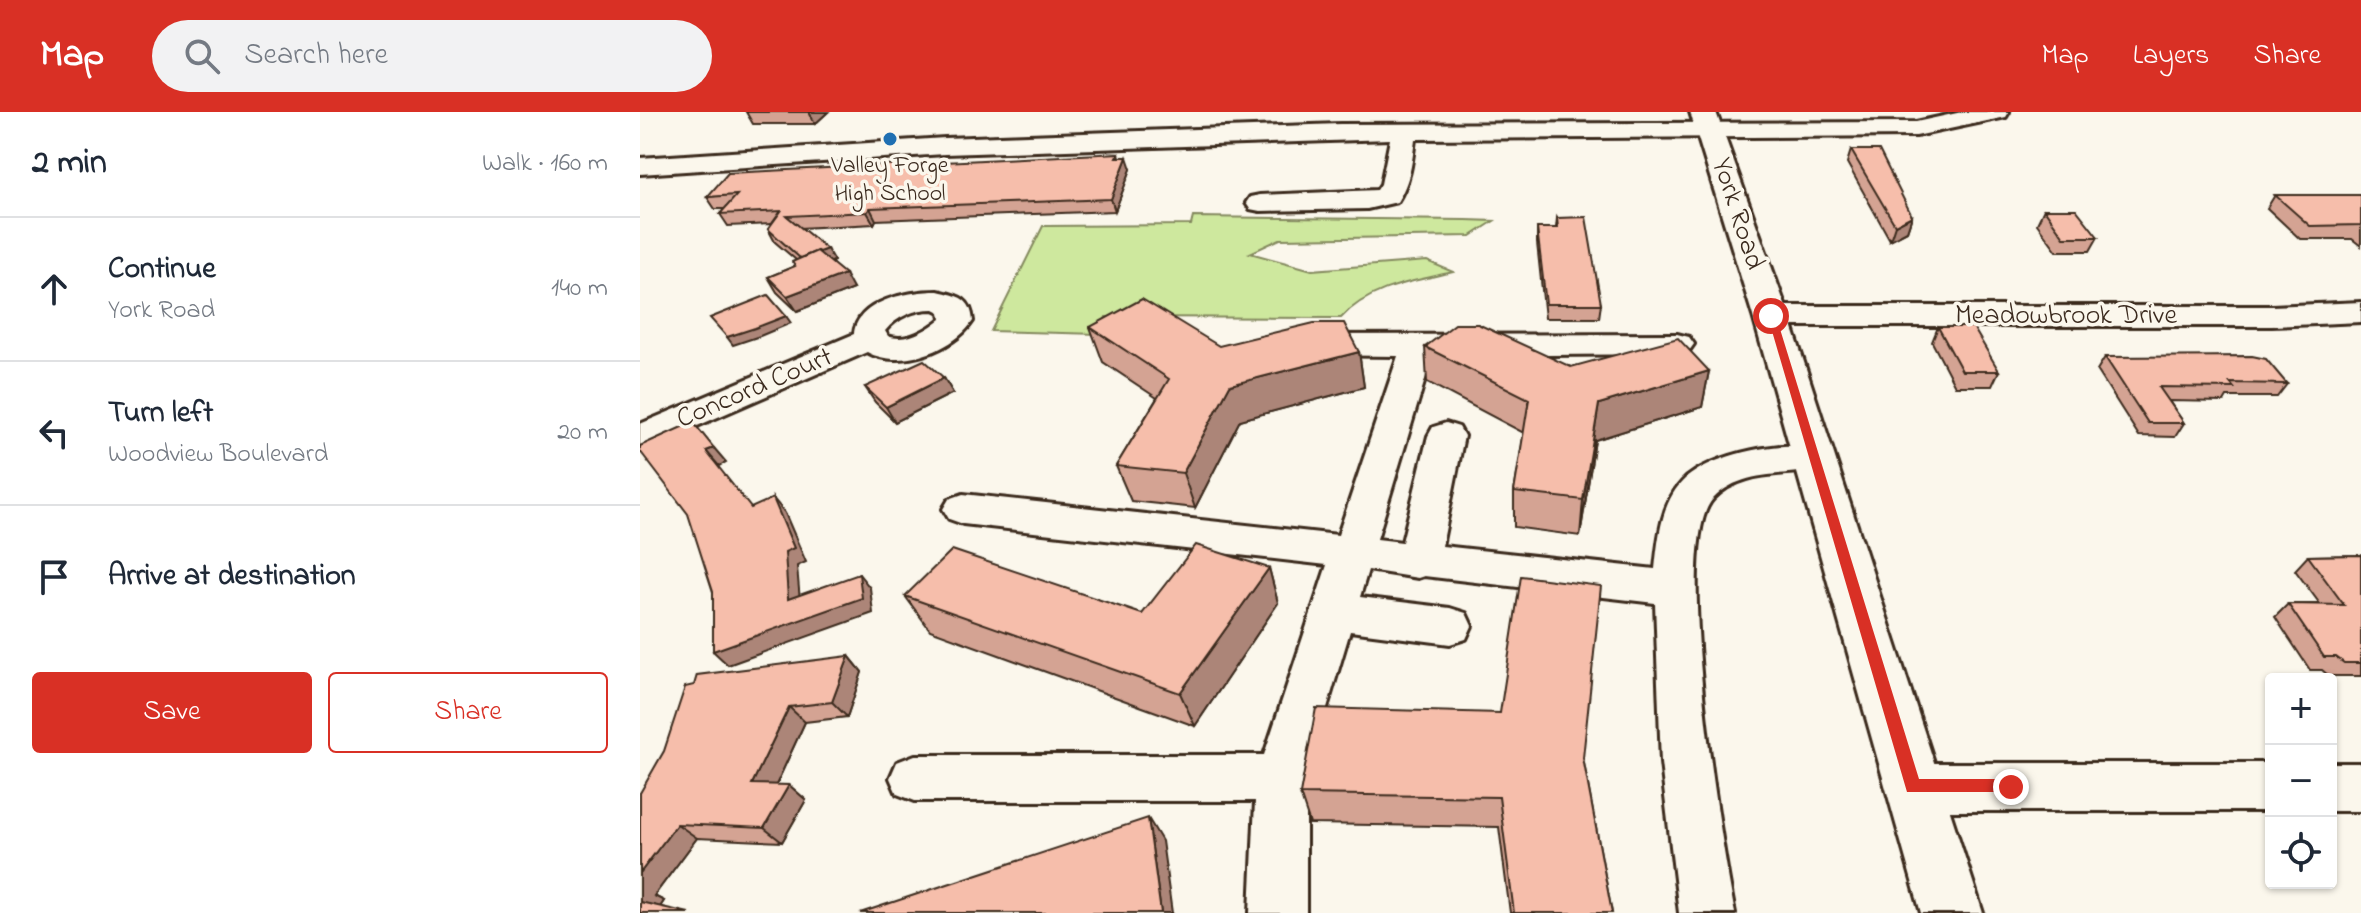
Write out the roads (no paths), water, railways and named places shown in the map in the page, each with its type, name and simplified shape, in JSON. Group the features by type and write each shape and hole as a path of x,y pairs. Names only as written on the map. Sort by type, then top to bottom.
{"main road":[{"name":"York Road","path":"1707,122 1771,316 1952,913"}],"street":[{"path":"640,166 713,159 980,145 1707,122 1916,129 1997,112"},
{"path":"980,145 1006,123 1017,120"},
{"path":"1260,203 1367,201 1387,196 1395,184 1404,132"},
{"name":"Meadowbrook Drive","path":"1771,316 2272,316 2361,312"},
{"name":"Concord Court","path":"640,438 870,339"},
{"path":"1265,344 1677,344"},
{"path":"1278,913 1281,778 1418,346"},
{"path":"1418,562 1446,436"},
{"path":"1707,913 1688,788 1675,588 1679,525 1692,494 1733,469 1761,461 1814,458"},
{"path":"963,509 1352,555 1675,588"},
{"path":"1334,611 1450,626"},
{"path":"915,778 1281,778"},
{"path":"1913,787 2265,787"},
{"path":"2337,787 2361,787"}],"place":[{"name":"Valley Forge High School","path":"890,139"}]}
